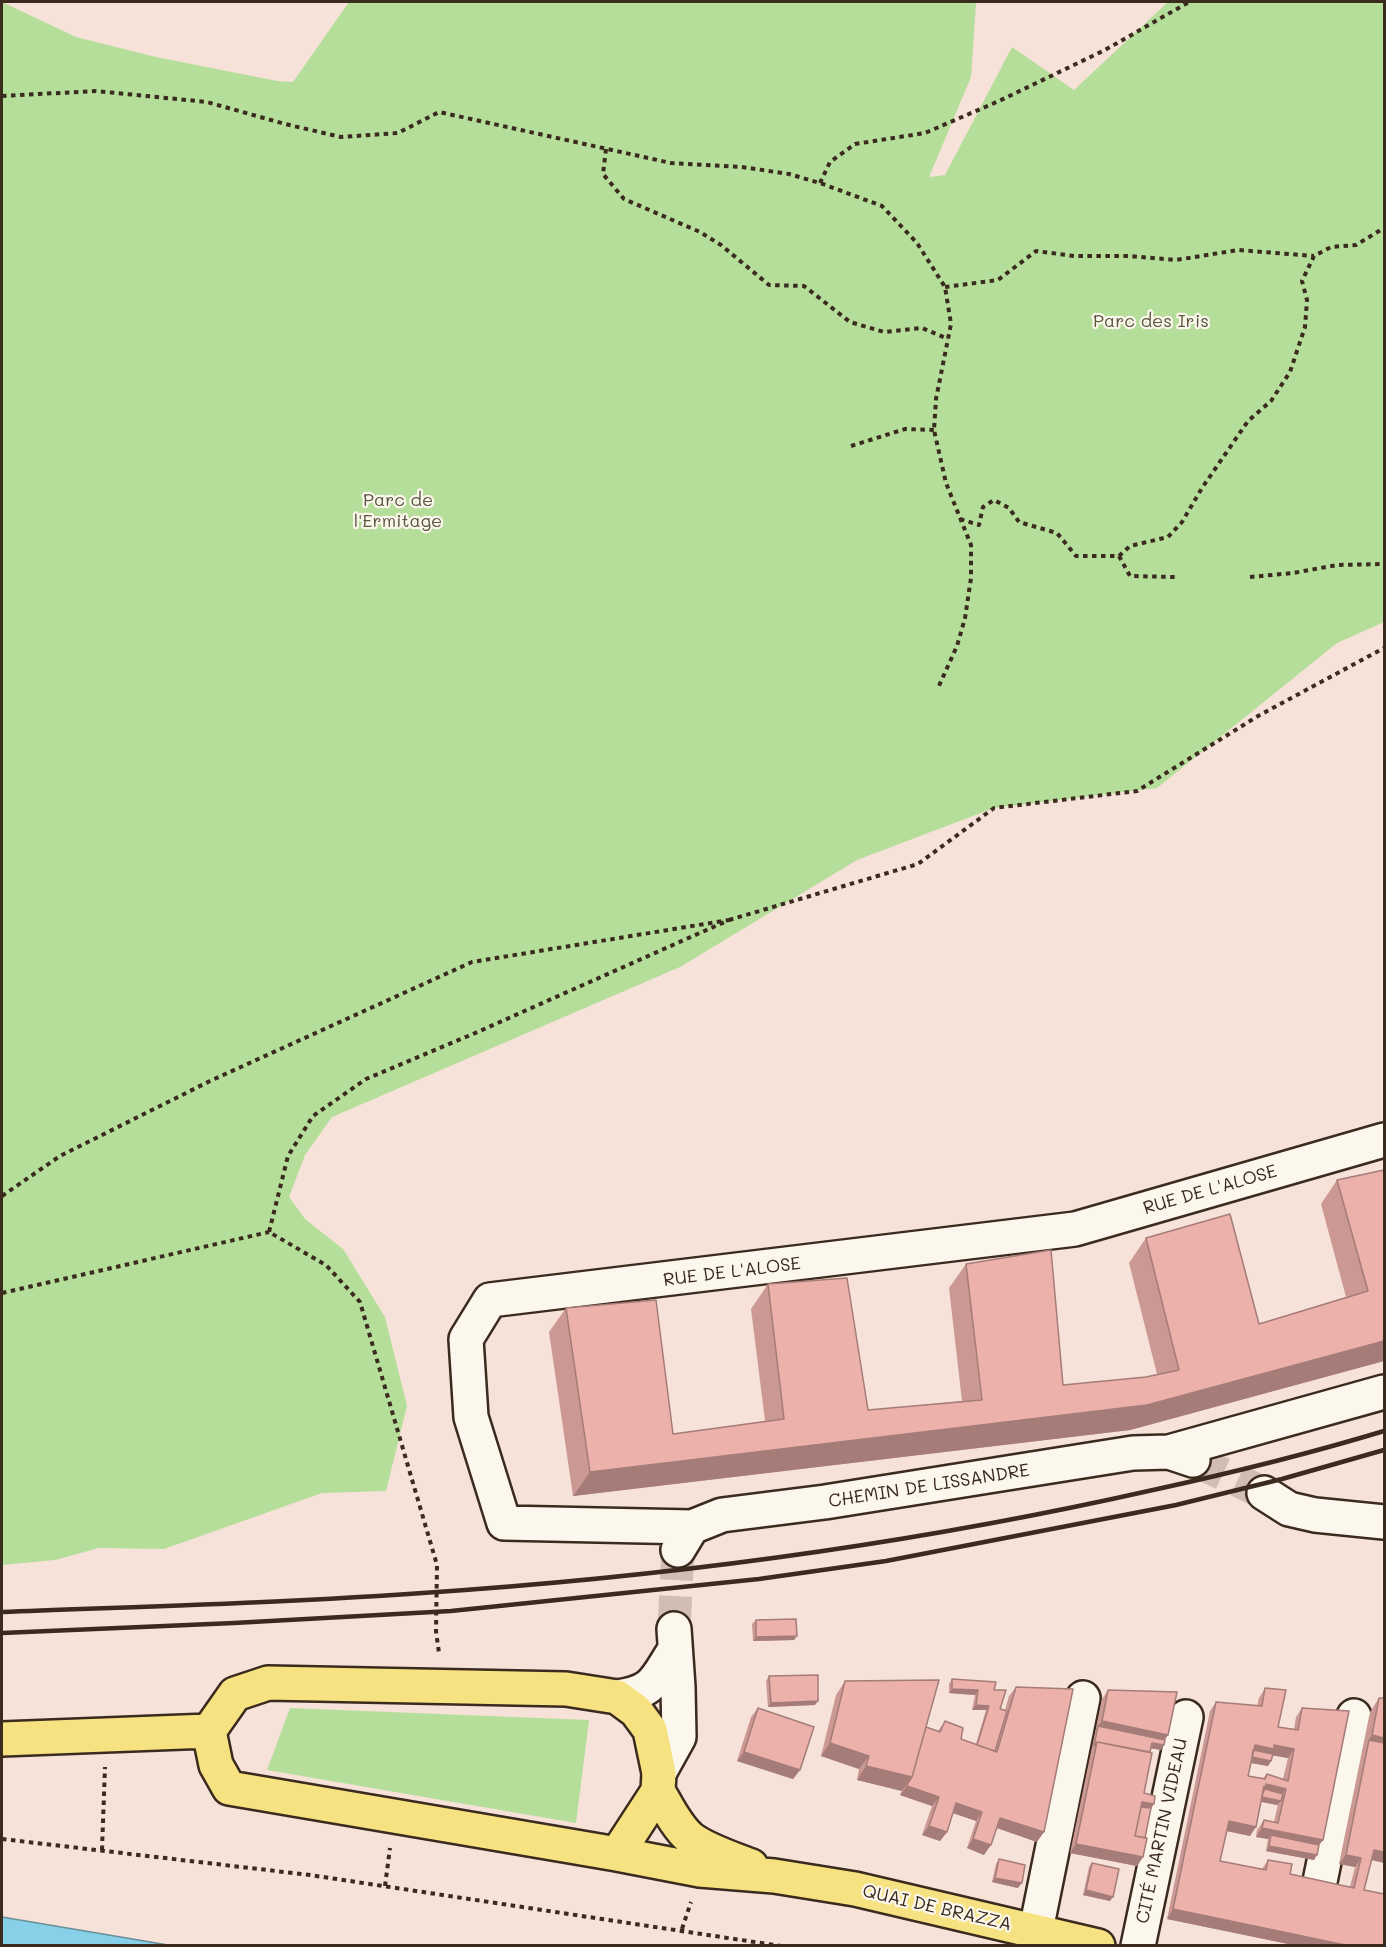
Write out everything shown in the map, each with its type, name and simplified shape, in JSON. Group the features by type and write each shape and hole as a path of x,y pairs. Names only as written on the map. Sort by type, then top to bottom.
{"main road":[{"path":"2,1739 209,1731 235,1694 268,1683 566,1689 617,1697"},
{"name":"QUAI DE BRAZZA","path":"617,1697 636,1710 650,1730 658,1782 673,1817 690,1838 774,1876"},
{"name":"QUAI DE BRAZZA","path":"209,1731 216,1766 229,1788 700,1870 774,1876 855,1889 1098,1946"},
{"path":"617,1854 658,1782"}],"street":[{"name":"RUE DE L'ALOSE","path":"685,1538 504,1523 471,1417 466,1339 490,1300 1075,1229 1384,1140"},
{"name":"CHEMIN DE LISSANDRE","path":"685,1538 722,1515 825,1502 1133,1454 1181,1456 1384,1392"},
{"path":"1264,1493 1289,1509 1315,1515 1384,1522"},
{"path":"617,1697 635,1694 652,1686 674,1640 679,1737 658,1782"},
{"path":"1036,1930 1083,1698"},
{"path":"1318,1891 1354,1716"},
{"name":"CITÉ MARTIN VIDEAU","path":"1138,1946 1185,1717"}],"path":[{"path":"820,183 830,162 855,144 925,133 999,101 1104,50 1189,2"},
{"path":"2,96 96,91 207,102 341,137 398,133 439,112 671,163 742,167 789,174 882,206 917,243 945,287 951,324 936,399 934,430 946,483 971,545 971,578 965,618 957,646 938,688"},
{"path":"606,149 603,174 624,200 700,232 721,245 769,285 804,286 850,322 884,332 922,328 948,339"},
{"path":"945,287 998,280 1036,251 1074,256 1128,256 1176,260 1238,250 1314,256 1331,247 1356,245 1384,228"},
{"path":"960,519 979,525 983,507 994,500 1009,508 1019,522 1057,533 1076,556 1119,556 1130,546 1168,537 1182,522 1202,488 1248,421 1271,401 1290,372 1305,327 1307,300 1302,281 1314,256"},
{"path":"851,446 904,429 934,430"},
{"path":"1119,556 1130,576 1175,577"},
{"path":"1250,577 1293,573 1337,565 1384,564"},
{"path":"2,1196 60,1156 210,1081 472,962 729,920 918,864 994,808 1137,791 1258,716 1384,648"},
{"path":"269,1232 288,1156 313,1116 366,1079 729,920"},
{"path":"2,1293 269,1232 326,1265 360,1302 436,1565 436,1631"},
{"path":"102,1850 105,1771"},
{"path":"2,1839 310,1875 781,1946"}],"green space":[{"name":"Parc de l'Ermitage","path":"2,2 76,37 156,57 277,81 293,82 349,2 976,2 971,77 929,177 945,175 1012,47 1074,90 1168,2 1384,2 1384,622 1337,643 1157,788 994,808 857,860 680,967 332,1117 305,1155 289,1197 305,1219 343,1249 385,1317 407,1406 386,1491 322,1493 164,1549 99,1548 55,1560 2,1565"},
{"path":"290,1708 589,1720 576,1823 267,1770"}],"water":[{"path":"2,1917 168,1945 2,1945"}],"building":[{"path":"1384,1170 1384,1341 1147,1405 590,1472 566,1308 656,1300 673,1434 784,1419 768,1284 847,1278 868,1410 982,1400 966,1264 1051,1250 1063,1385 1146,1377 1179,1370 1146,1238 1230,1214 1259,1324 1368,1291 1337,1180"},
{"path":"796,1619 797,1636 756,1637 756,1620"},
{"path":"818,1675 818,1701 771,1703 769,1676"},
{"path":"952,1679 996,1682 994,1690 1006,1690 1000,1709 1007,1711 995,1751 977,1745 989,1706 976,1705 978,1690 952,1689"},
{"path":"939,1680 912,1777 866,1766 869,1756 830,1743 845,1681"},
{"path":"1016,1687 1073,1689 1044,1832 1000,1818 991,1845 973,1839 982,1812 956,1803 947,1832 929,1826 939,1797 907,1786 912,1777 926,1727 940,1732 945,1721 963,1728 961,1739 997,1752"},
{"path":"1265,1688 1286,1690 1278,1727 1298,1730 1302,1708 1349,1711 1323,1840 1262,1828 1264,1820 1278,1823 1286,1789 1266,1784 1256,1827 1229,1821 1220,1861 1266,1870 1268,1860 1292,1864 1290,1874 1354,1888 1361,1858 1346,1855 1369,1740 1384,1743 1384,1852 1374,1850 1364,1890 1384,1894 1384,1946 1350,1946 1173,1909 1216,1702 1262,1706","holes":["1255,1745 1274,1749 1274,1745 1294,1749 1288,1781 1267,1774 1265,1779 1248,1776"]},
{"path":"1108,1690 1177,1692 1168,1735 1102,1721"},
{"path":"1379,1698 1384,1698 1384,1738 1372,1735"},
{"path":"758,1708 814,1727 800,1770 744,1752"},
{"path":"1098,1726 1165,1740 1164,1745 1152,1743 1150,1752 1097,1742 1094,1746"},
{"path":"1097,1742 1152,1753 1144,1793 1155,1796 1154,1804 1142,1802 1135,1836 1147,1838 1143,1857 1076,1844"},
{"path":"1253,1750 1273,1754 1271,1761 1252,1757"},
{"path":"1265,1789 1283,1794 1281,1801 1262,1797"},
{"path":"1141,1807 1151,1808 1145,1838 1135,1836"},
{"path":"1271,1835 1319,1845 1317,1855 1269,1846"},
{"path":"999,1859 1025,1865 1022,1883 995,1878"},
{"path":"1092,1863 1119,1869 1113,1897 1086,1890"}],"tunnel":[{"path":"1193,1460 1264,1493"},
{"path":"674,1629 678,1550"}],"railway":[{"path":"2,1612 407,1594 552,1583 811,1553 983,1525 1182,1484 1327,1448 1384,1431"},
{"path":"2,1633 451,1611 759,1579 886,1561 1176,1505 1282,1479 1384,1450"}],"park label":[{"name":"Parc des Iris","path":"1151,321"}]}
